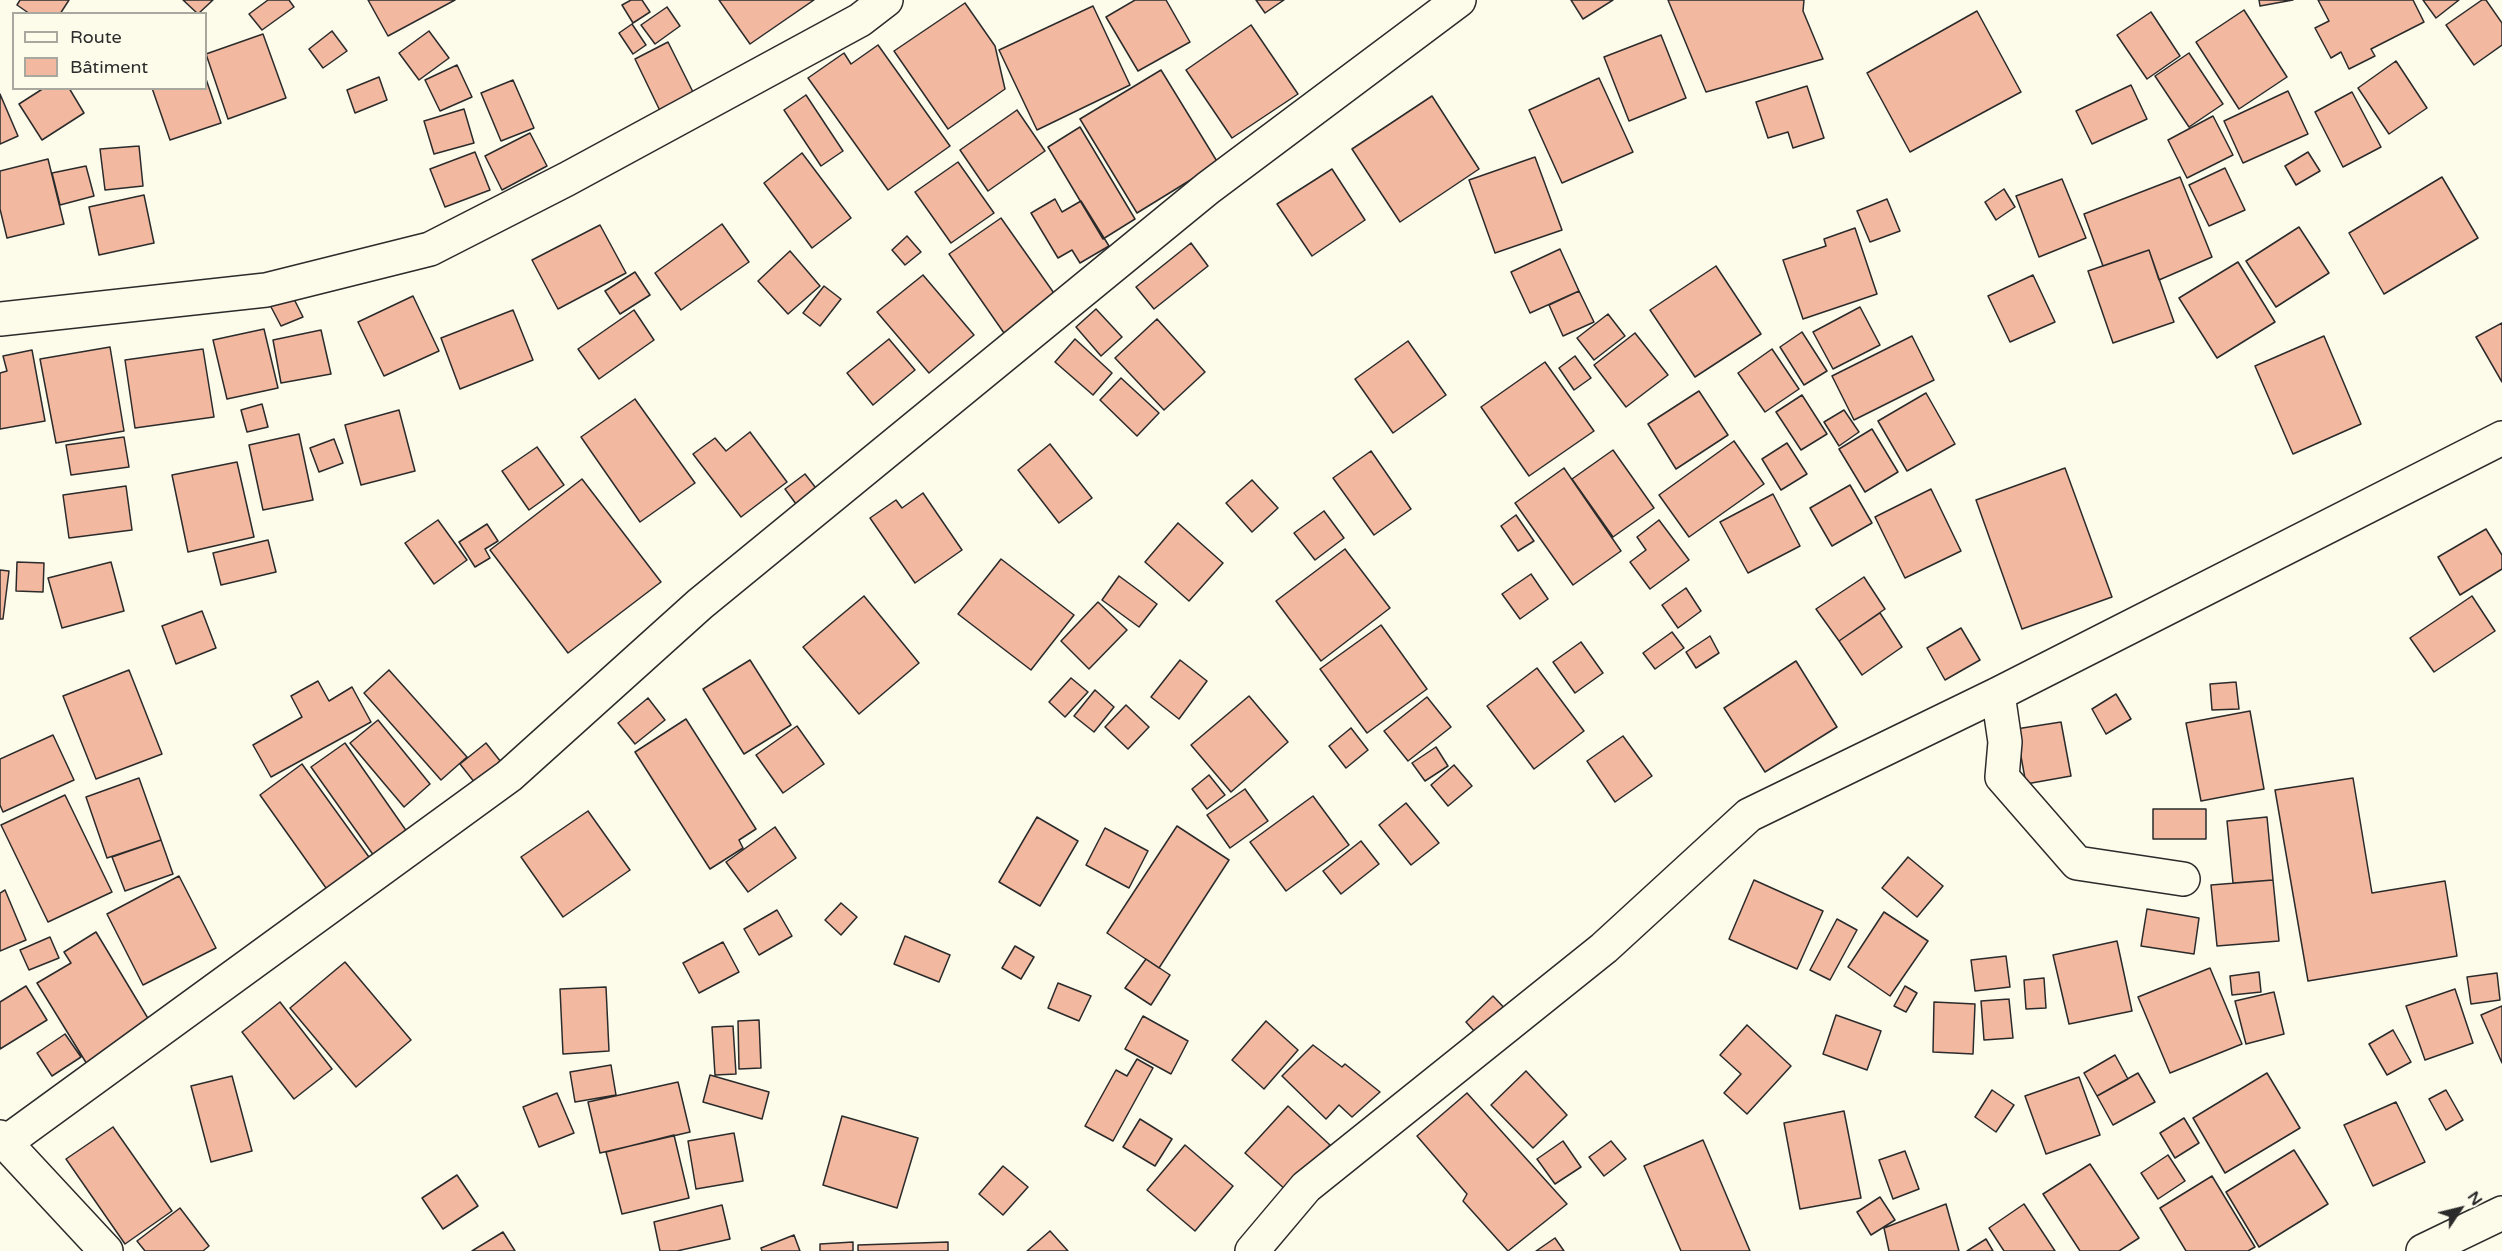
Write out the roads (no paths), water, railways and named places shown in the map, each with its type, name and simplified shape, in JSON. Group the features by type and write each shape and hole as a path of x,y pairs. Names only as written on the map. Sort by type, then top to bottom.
{"street":[{"path":"0,319 266,290 430,249 567,179 860,20 886,0"},
{"path":"106,1251 3,1140 509,776 700,604 1189,203 1459,0"},
{"path":"1252,1251 1306,1187 1604,948 1749,815 1998,694 2502,438"},
{"path":"1998,694 2005,742 2002,777 2077,863 2183,879"},
{"path":"2423,1251 2502,1214"}]}
